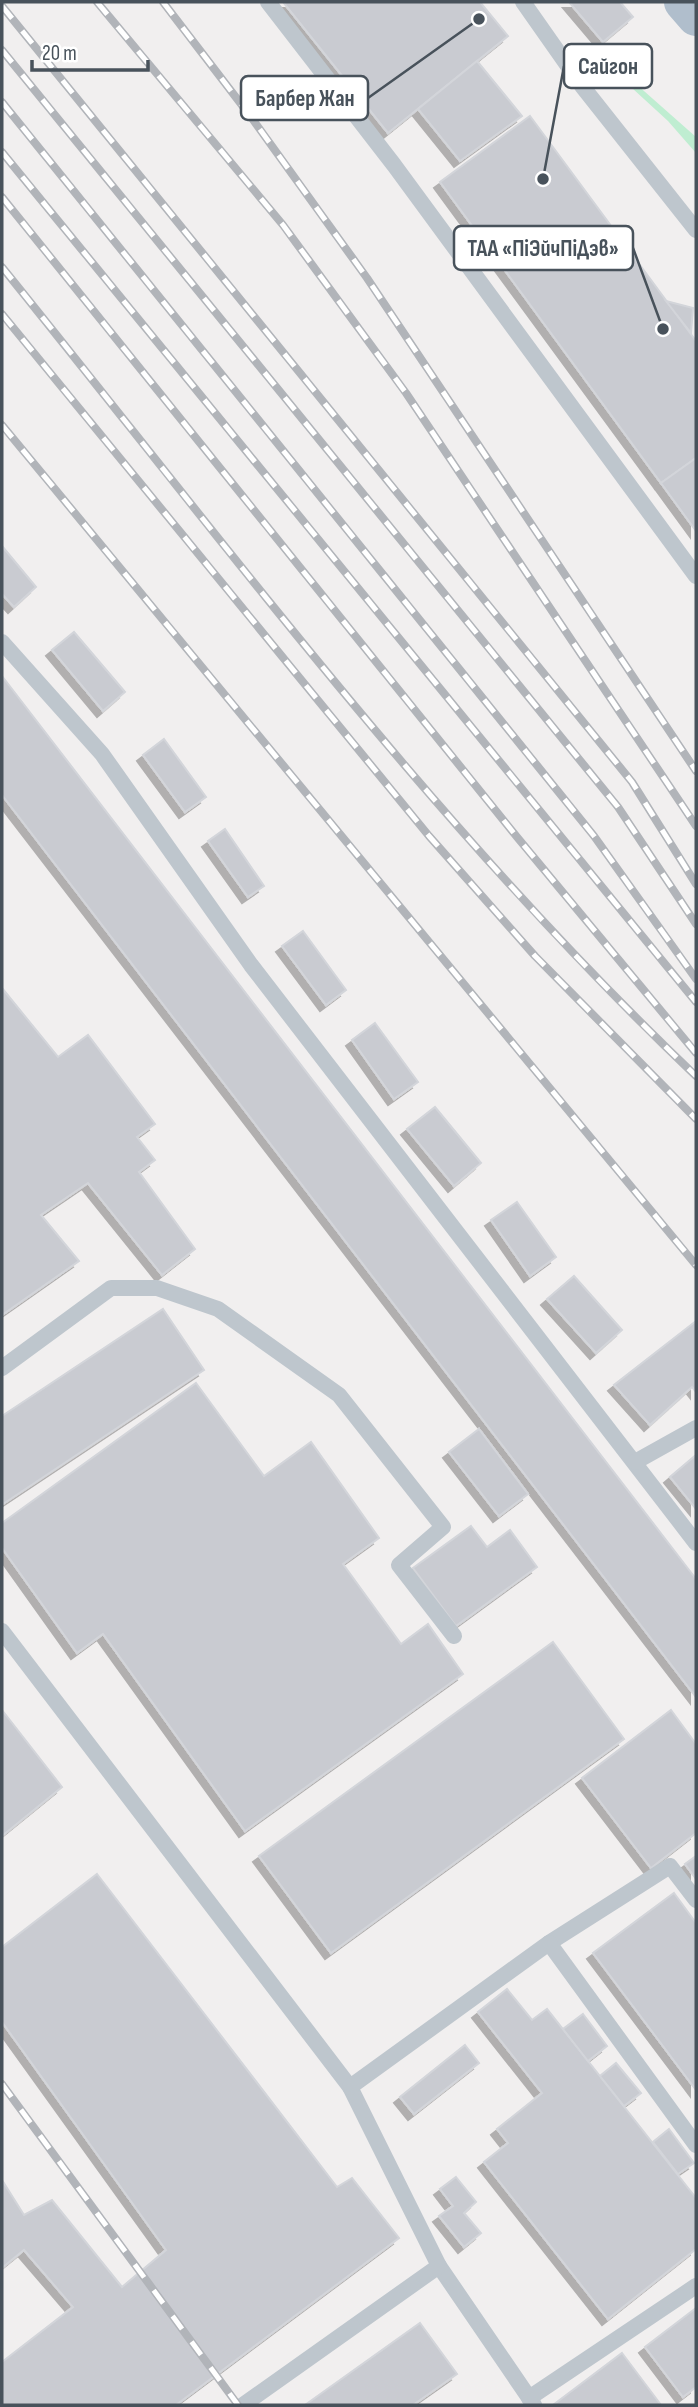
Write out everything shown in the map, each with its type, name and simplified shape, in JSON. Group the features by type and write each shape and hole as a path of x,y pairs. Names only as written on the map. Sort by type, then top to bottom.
{"main road":[{"path":"683,2 696,17"}],"lane":[{"path":"268,2 394,165 696,576"},
{"path":"523,2 582,86 696,230"},
{"path":"2,642 102,754 251,965 696,1544"},
{"path":"2,1368 111,1288 157,1288 218,1309 339,1395 443,1527 399,1565 454,1636"},
{"path":"635,1462 696,1428"},
{"path":"2,1631 349,2087 439,2266 532,2402 696,2287"},
{"path":"349,2087 549,1942 670,1866 696,1900"},
{"path":"549,1942 696,2145"},
{"path":"243,2405 439,2266"}],"green space":[{"path":"601,53 696,137 696,153 668,121 608,66"}],"building":[{"path":"283,2 480,2 508,36 388,133"},
{"path":"569,2 620,2 633,17 603,42"},
{"path":"477,61 522,116 460,161 418,109"},
{"path":"530,116 696,341 696,458 661,483 440,182"},
{"path":"666,301 693,308 691,333"},
{"path":"696,458 696,531 661,483"},
{"path":"2,546 36,587 14,607 2,594"},
{"path":"74,632 125,692 103,711 52,650"},
{"path":"2,676 696,1579 696,1697 2,795"},
{"path":"164,739 206,797 185,812 143,755"},
{"path":"225,829 264,886 248,897 208,841"},
{"path":"303,931 346,990 326,1005 282,946"},
{"path":"2,988 58,1057 88,1035 155,1124 137,1137 155,1160 139,1172 195,1249 162,1275 88,1183 41,1215 79,1261 2,1315"},
{"path":"375,1023 418,1082 394,1099 352,1040"},
{"path":"435,1107 481,1163 454,1186 407,1129"},
{"path":"517,1202 556,1257 530,1276 491,1220"},
{"path":"574,1276 622,1330 596,1353 547,1299"},
{"path":"163,1309 204,1370 3,1504 2,1416"},
{"path":"696,1321 696,1392 692,1387 650,1425 614,1385"},
{"path":"196,1383 264,1476 311,1442 379,1538 343,1564 401,1644 428,1624 463,1674 245,1831 103,1634 77,1653 2,1548 2,1523"},
{"path":"479,1429 528,1494 499,1516 449,1452"},
{"path":"696,1455 696,1509 670,1477"},
{"path":"471,1526 487,1547 510,1530 537,1567 456,1626 413,1568"},
{"path":"553,1642 624,1739 331,1953 259,1856"},
{"path":"2,1710 62,1787 2,1836"},
{"path":"671,1710 696,1744 696,1833 651,1868 582,1778"},
{"path":"696,1856 696,1879 685,1864"},
{"path":"97,1874 337,2187 352,2178 399,2238 176,2405 2,2405 2,2362 73,2307 24,2250 2,2268 2,2180 24,2215 52,2200 122,2287 166,2250 2,2022 2,1947"},
{"path":"674,1893 696,1923 696,2090 593,1953"},
{"path":"507,1989 532,2020 547,2009 696,2198 696,2249 608,2319 484,2162 508,2143 497,2129 542,2093 478,2012"},
{"path":"583,2014 607,2046 588,2061 563,2029"},
{"path":"465,2045 479,2063 414,2114 400,2097"},
{"path":"616,2063 641,2093 624,2106 600,2076"},
{"path":"669,2129 694,2163 678,2174 653,2142"},
{"path":"456,2177 476,2202 464,2213 481,2233 464,2247 439,2216 453,2206 440,2189"},
{"path":"696,2308 696,2387 683,2397 645,2347"},
{"path":"420,2323 457,2374 413,2405 305,2405"},
{"path":"622,2353 661,2405 553,2405"}],"railway":[{"path":"97,2 283,225 406,393 696,826"},
{"path":"163,2 251,117 367,278 696,771"},
{"path":"2,6 632,782 696,884"},
{"path":"2,50 618,807 696,924"},
{"path":"2,102 594,836 696,979"},
{"path":"2,152 696,1002"},
{"path":"2,197 517,837 696,1053"},
{"path":"2,267 252,580 422,785 510,885 601,982 696,1076"},
{"path":"2,314 429,836 535,956 696,1119"},
{"path":"2,425 696,1265"},
{"path":"2,2084 238,2405"}],"place":[{"name":"Барбер Жан","path":"479,19"},
{"name":"Сайгон","path":"543,179"},
{"name":"ТАА «ПіЭйчПіДэв»","path":"663,329"}]}
